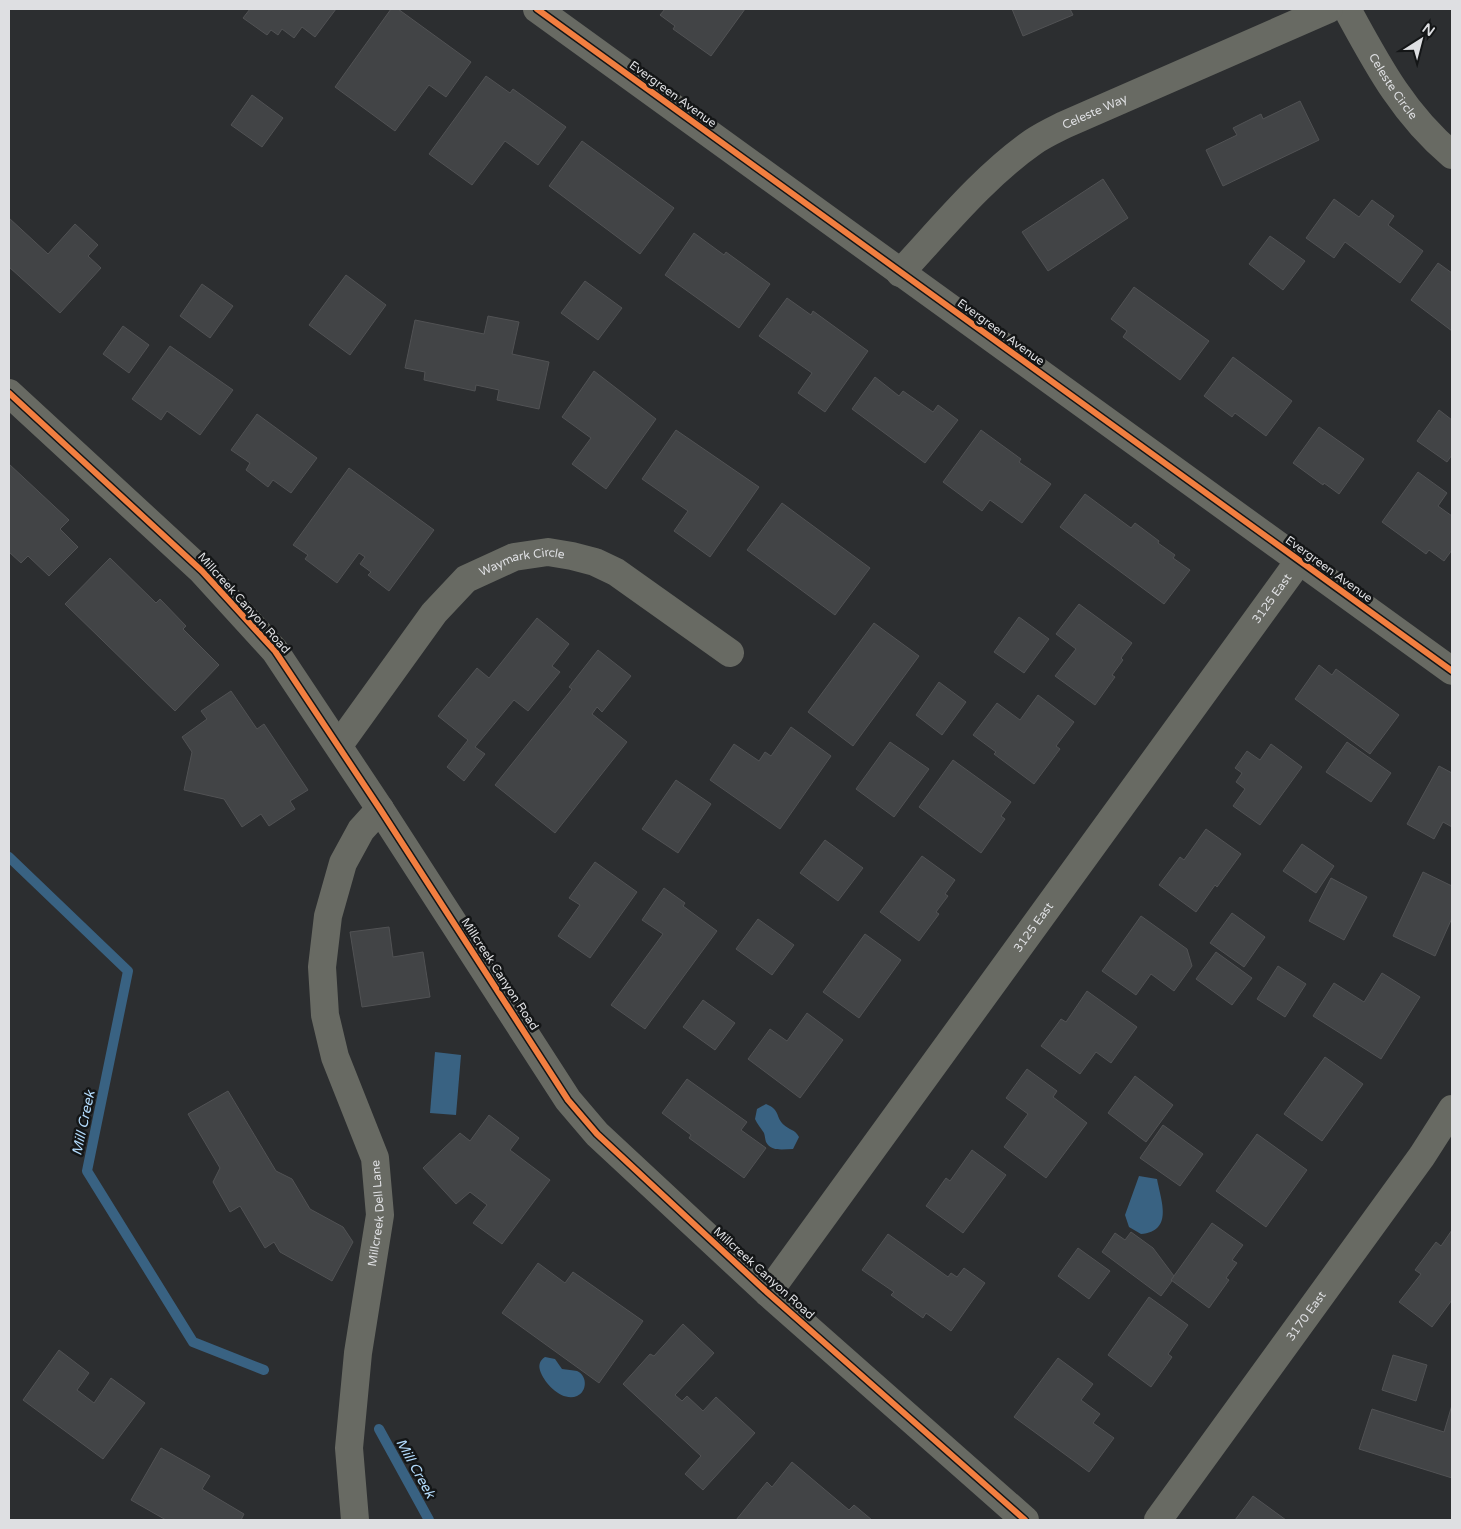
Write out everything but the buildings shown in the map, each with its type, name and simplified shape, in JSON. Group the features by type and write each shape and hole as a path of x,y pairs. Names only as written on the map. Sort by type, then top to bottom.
{"street":[{"name":"Celeste Way","path":"900,273 984,184 1008,161 1035,140 1064,125 1329,9"},
{"name":"Celeste Circle","path":"1347,9 1399,99 1452,155"},
{"name":"Evergreen Avenue","path":"550,13 900,273 1452,671"},
{"name":"Millcreek Canyon Road","path":"9,393 202,571 275,651 339,745 568,1100 597,1134 768,1293 1025,1520"},
{"name":"Waymark Circle","path":"339,745 434,613 466,579 514,557 548,552 595,562 616,572 730,653"},
{"name":"3125 East","path":"768,1293 1298,561"},
{"name":"Millcreek Dell Lane","path":"355,1520 350,1448 358,1353 380,1215 375,1158 335,1057 326,1015 322,967 328,916 344,863 361,830 380,809"},
{"name":"3170 East","path":"1158,1520 1451,1115"}],"water":[{"path":"435,1052 461,1055 456,1115 430,1113"},
{"path":"766,1104 776,1111 781,1122 786,1127 796,1132 799,1137 793,1149 774,1149 766,1142 764,1133 755,1119 757,1109"},
{"path":"1139,1176 1157,1179 1163,1214 1162,1221 1158,1227 1151,1232 1141,1234 1129,1227 1125,1215"},
{"path":"545,1357 555,1359 562,1369 581,1373 585,1384 583,1391 577,1396 566,1397 551,1387 543,1378 540,1368 540,1362"}],"waterway":[{"name":"Mill Creek","path":"9,857 128,971 87,1171 193,1342 264,1370"},
{"name":"Mill Creek","path":"379,1429 429,1520"}],"cycle path":[{"path":"537,9 1452,671"},
{"path":"9,393 202,571 275,651 380,809 568,1100 597,1134 768,1293 1025,1520"}]}
